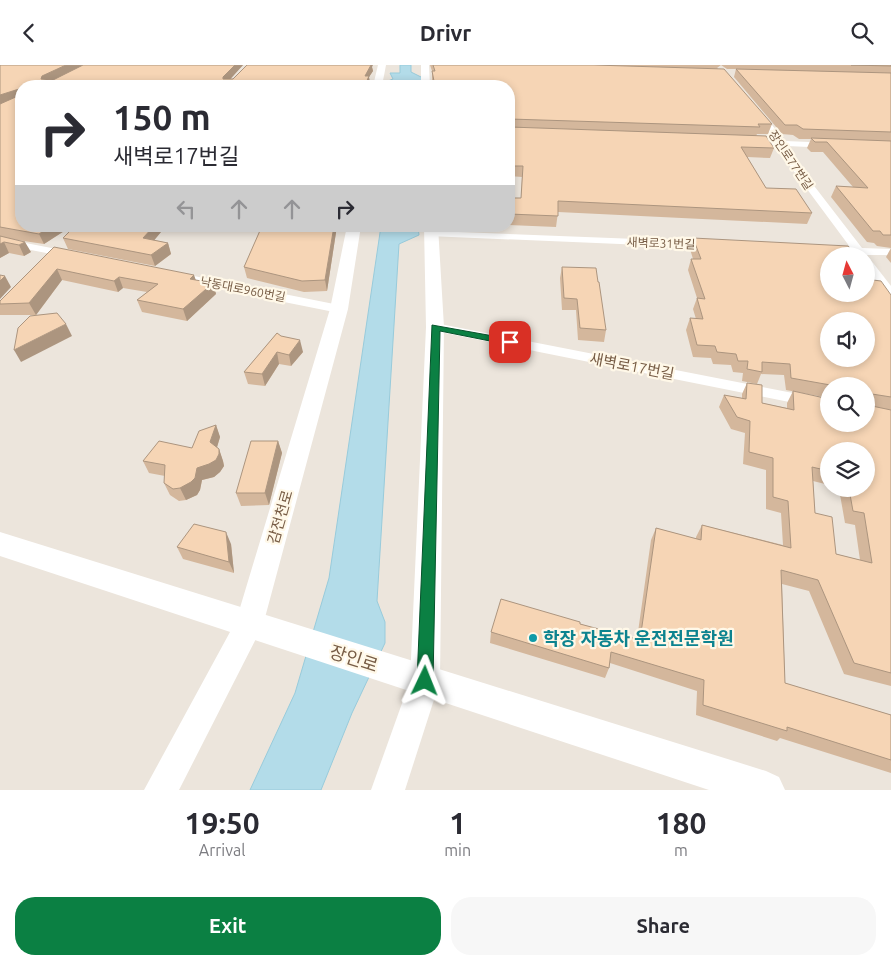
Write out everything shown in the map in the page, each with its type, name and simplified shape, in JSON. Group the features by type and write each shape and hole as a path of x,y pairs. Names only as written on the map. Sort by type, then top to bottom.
{"main road":[{"name":"장인로","path":"0,545 766,790"}],"street":[{"path":"379,80 382,65"},
{"path":"426,65 426,80"},
{"name":"장인로77번길","path":"750,104 782,143 784,152 855,247"},
{"path":"743,141 842,145"},
{"name":"감전천로","path":"161,790 260,628 339,309 353,232"},
{"path":"388,790 417,678 435,327 432,232"},
{"name":"새벽로31번길","path":"469,232 729,246"},
{"path":"42,266 69,239"},
{"path":"0,241 85,257"},
{"path":"875,253 891,252"},
{"name":"낙동대로960번길","path":"163,273 339,309"},
{"path":"875,274 891,294"},
{"name":"새벽로17번길","path":"435,327 820,403"}],"shaded area":[{"path":"0,65 891,65 891,790 0,790"}],"water":[{"path":"400,65 411,65 411,72 423,78 421,80 390,80 393,79 390,73 400,73"},
{"path":"380,232 419,232 419,235 399,244 377,601 385,622 385,643 352,713 321,790 250,790 295,693 329,578"}],"building":[{"path":"0,65 66,65 42,76 41,79 53,80 15,80 15,90 0,95"},
{"path":"83,65 235,65 223,77 223,79 233,79 247,65 371,65 365,76 369,76 367,80 53,80"},
{"path":"433,65 594,65 724,69 772,124 758,124 760,127 515,119 515,80 434,80 432,71 435,71"},
{"path":"851,65 891,65 891,66"},
{"path":"736,69 891,73 891,132 803,129 797,125 785,125"},
{"path":"15,97 15,230 0,227 0,104"},
{"path":"515,127 766,136 774,148 741,147 766,188 796,189 812,213 558,201 558,216 515,214 515,198 521,198 523,166 515,166"},
{"path":"811,138 891,141 891,235 883,235 880,231 873,231 836,186 868,188 827,142 815,142"},
{"path":"69,232 148,232 143,238 168,243 151,255 63,238"},
{"path":"259,232 333,232 325,280 302,281 244,267"},
{"path":"0,236 25,242 19,245 4,242 0,244"},
{"path":"693,238 848,246 820,247 820,303 875,303 875,280 881,281 891,295 891,397 875,394 875,377 820,377 820,383 791,378 790,364 762,362 762,372 747,369 748,361 738,361 736,354 717,352 715,346 697,345 690,318 703,319 697,298 705,299 691,259 701,259"},
{"path":"54,247 194,275 190,279 213,283 183,309 137,300 158,284 119,277 114,281 57,269 29,303 0,304 0,301"},
{"path":"562,267 596,268 606,330 580,328 577,299 564,298"},
{"path":"57,313 66,324 14,350 18,328 30,316"},
{"path":"277,333 281,336 300,340 289,355 277,352 262,374 244,372"},
{"path":"747,383 762,385 762,403 794,410 793,391 820,397 820,432 875,432 875,407 891,410 891,673 854,663 818,580 781,570 785,683 891,715 891,760 787,727 787,731 703,705 704,680 611,652 609,668 491,632 501,599 580,622 580,624 640,640 656,528 701,540 702,525 791,548 788,501 773,497 773,458 749,452 750,421 737,417 724,395 746,399","holes":["820,442 875,442 875,497 850,497 853,511 864,513 872,563 836,554 832,517 815,513 812,467 820,469"]},
{"path":"216,425 210,442 219,449 216,460 197,468 195,478 180,488 173,489 164,483 165,465 143,461 159,441 192,448 199,431"},
{"path":"251,441 278,441 265,493 236,493"},
{"path":"194,524 226,532 229,562 177,547"}],"place":[{"name":"학장 자동차 운전전문학원","path":"533,638"}],"route":[{"path":"425,681 435,327 510,342"}]}
